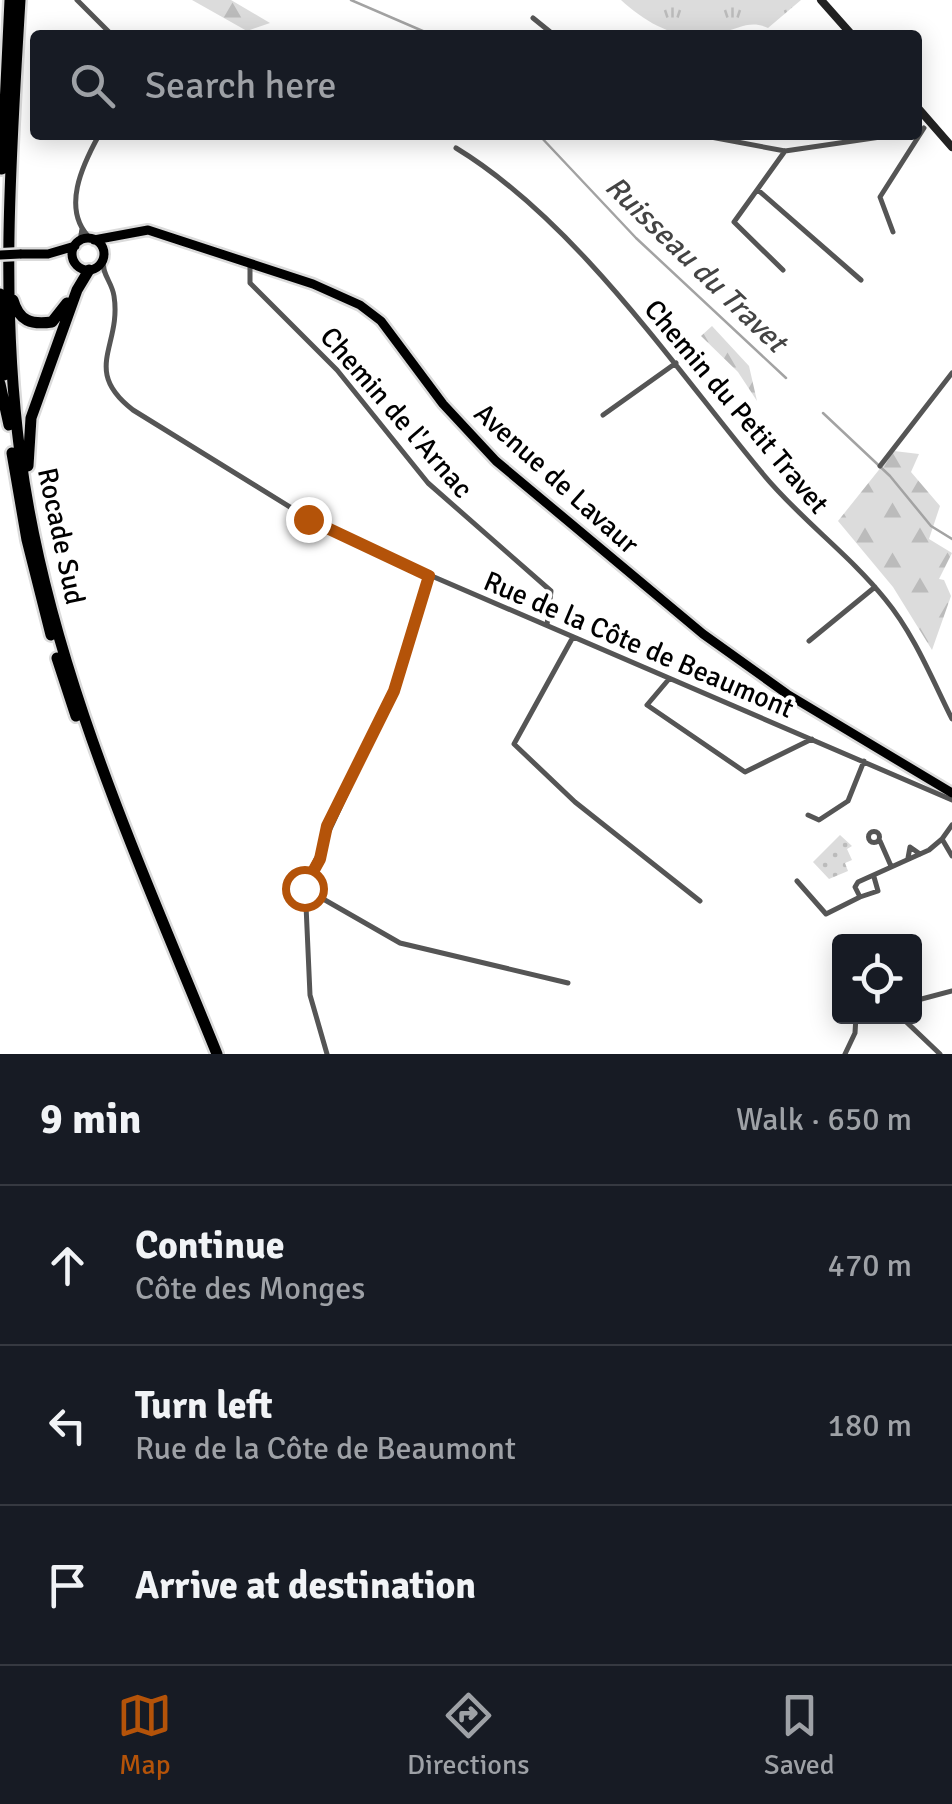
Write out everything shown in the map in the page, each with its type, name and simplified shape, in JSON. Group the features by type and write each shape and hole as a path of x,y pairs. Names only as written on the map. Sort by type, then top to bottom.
{"highway":[{"path":"0,223 10,0"},
{"name":"Rocade Sud","path":"20,0 7,268 11,372 32,520 58,637 97,756 217,1054"},
{"path":"0,107 4,86"},
{"path":"7,268 13,304 26,322 36,324 52,322 64,309 83,267"},
{"path":"32,520 28,468 31,418 83,267"},
{"name":"Rocade Sud","path":"0,294 9,424 26,540 65,685 210,1054"},
{"path":"0,384 9,424"}],"main road":[{"path":"821,0 848,30"},
{"path":"925,127 952,146"},
{"name":"Avenue de Lavaur","path":"48,254 85,241 148,230 360,305 381,321 443,404 496,461 702,634 787,694 952,796"},
{"path":"0,254 48,254 83,267 103,256 129,233"},
{"path":"85,241 103,256"},
{"path":"83,267 85,241"}],"street":[{"path":"76,0 107,30"},
{"path":"534,18 548,30"},
{"path":"85,241 76,202 78,174 96,140"},
{"path":"727,140 785,151 860,140"},
{"path":"893,232 880,197 917,140"},
{"name":"Chemin du Petit Travet","path":"456,148 520,196 676,363 766,479 875,587 913,641 952,719"},
{"path":"783,270 734,222 785,151"},
{"path":"757,189 861,280"},
{"name":"Rue de la Côte de Beaumont","path":"103,256 104,275 115,299 106,378 116,397 332,534 952,796"},
{"name":"Chemin de l'Arnac","path":"250,264 250,283 337,370 428,483 552,592 547,626"},
{"path":"83,267 104,275"},
{"path":"603,415 676,363"},
{"path":"880,466 952,372"},
{"path":"327,1054 310,995 304,888 320,859 327,826 394,691 429,576"},
{"path":"809,641 875,587"},
{"path":"573,637 546,692 513,738 514,744 576,802 700,901"},
{"path":"670,678 647,700 648,708 746,772 812,739"},
{"path":"808,815 819,820 848,801 864,762"},
{"path":"860,897 856,884 908,858 910,847 920,854 942,839 952,825"},
{"path":"942,839 952,856"},
{"path":"879,840 891,866"},
{"path":"797,881 826,914 878,891 874,877"},
{"path":"304,888 400,943 568,983"},
{"path":"922,999 952,990"},
{"path":"845,1054 855,1034 854,1024"},
{"path":"908,1024 940,1054"}],"green space":[{"path":"192,0 231,0 270,23 245,30"},
{"path":"621,0 801,0 768,28 750,25 731,30 668,30"},
{"path":"712,326 749,366 757,401 738,372 701,336"},
{"path":"894,451 919,454 911,472 940,506 929,539 952,553 939,579 944,580 951,596 932,650 893,587 838,521"},
{"path":"840,835 852,846 847,849 852,860 845,863 848,871 829,879 813,862"}],"waterway":[{"path":"351,0 420,30"},
{"name":"Ruisseau du Travet","path":"544,140 636,238 786,378"},
{"name":"Ruisseau du Travet","path":"823,413 890,476 931,526 952,539"}],"route":[{"path":"304,888 320,859 327,826 402,672 429,576 332,534 308,519"}]}
